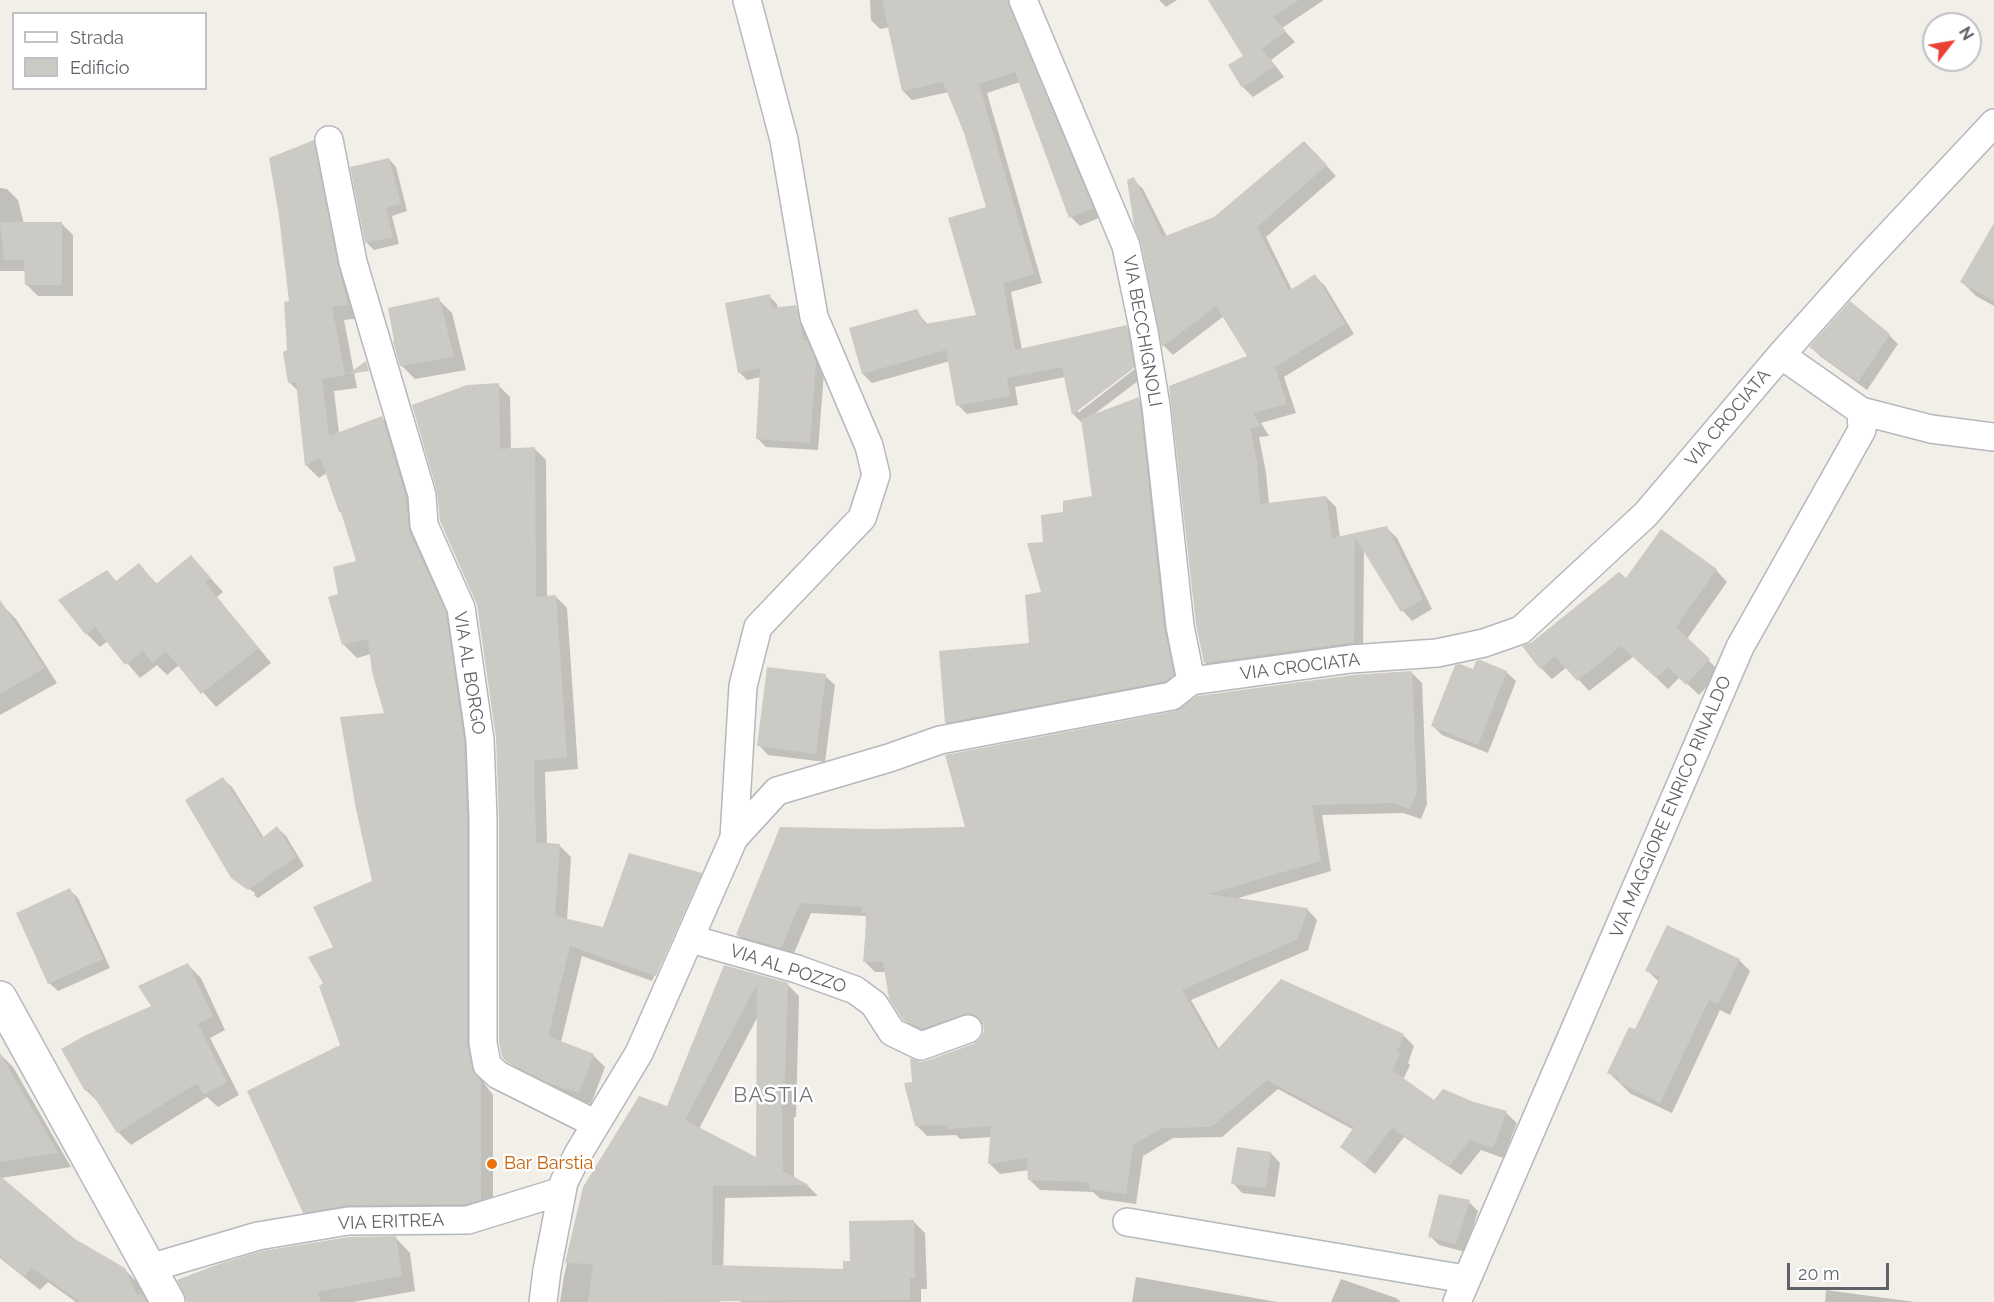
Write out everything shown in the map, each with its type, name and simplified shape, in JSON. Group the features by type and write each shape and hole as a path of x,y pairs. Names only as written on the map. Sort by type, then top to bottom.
{"main road":[{"path":"0,998 168,1302"}],"street":[{"path":"543,1302 564,1182 578,1154 639,1053 734,838 742,686 758,627 862,518 876,475 869,446 814,317 784,140 747,0"},
{"name":"VIA BECCHIGNOLI","path":"1023,0 1126,246 1144,332 1156,406 1180,626 1191,681"},
{"name":"VIA CROCIATA","path":"734,838 777,791 889,758 940,740 1172,696 1191,681 1351,659 1437,653 1484,643 1521,630 1646,514 1781,355 1994,123"},
{"name":"VIA AL BORGO","path":"330,140 352,262 422,495 424,525 461,608 480,740 483,819 483,1043 487,1065 498,1076 596,1124"},
{"path":"1781,355 1861,411 1931,429 1994,437"},
{"name":"VIA MAGGIORE ENRICO RINALDO","path":"1461,1291 1740,647 1862,430 1861,411"},
{"name":"VIA AL POZZO","path":"691,939 797,969 855,990 874,1004 892,1032 921,1046 968,1029"},
{"name":"VIA ERITREA","path":"150,1268 258,1236 348,1221 468,1220 562,1191"},
{"path":"1127,1222 1461,1291"}],"building":[{"path":"882,0 1008,0 1093,208 1069,218 1015,72 979,84 1034,274 1003,283 1015,350 1127,325 1134,368 1072,415 1062,367 1007,378 1010,396 956,406 946,350 862,374 849,328 917,309 925,324 976,315 948,218 986,207 964,133 943,82 902,91"},
{"path":"1208,0 1299,0 1273,17 1286,31 1262,49 1275,66 1242,88 1228,65 1243,56"},
{"path":"314,140 348,305 332,307 345,375 322,379 329,436 382,416 406,498 409,531 446,612 464,741 467,819 467,1043 472,1069 481,1081 481,1200 466,1204 348,1205 303,1213 247,1091 340,1045 319,986 323,983 308,957 333,947 313,907 372,881 356,809 340,717 384,713 372,672 368,639 342,645 328,597 338,594 333,567 356,561 341,512 339,512 320,457 305,466 296,382 288,383 283,352 287,350 284,302 289,301 279,216 269,158"},
{"path":"1304,141 1327,165 1257,227 1289,291 1315,274 1345,324 1275,367 1287,404 1253,413 1261,426 1250,428 1257,462 1260,504 1326,496 1332,538 1387,526 1423,599 1401,612 1355,537 1354,642 1204,663 1196,624 1169,386 1247,356 1216,306 1162,347 1141,243 1134,225 1127,180 1134,177 1163,237 1214,217"},
{"path":"389,158 401,204 386,208 393,237 365,243 350,167"},
{"path":"0,222 62,222 62,285 25,285 24,260 4,260"},
{"path":"1994,223 1994,301 1960,282"},
{"path":"770,294 772,308 796,305 804,341 807,340 816,362 810,443 756,439 760,368 738,373 725,303"},
{"path":"439,297 454,357 400,366 388,308"},
{"path":"1850,301 1890,334 1858,382 1809,347"},
{"path":"366,361 369,371 348,374"},
{"path":"499,383 500,449 535,447 536,597 556,595 567,757 534,761 536,842 560,844 555,916 603,927 629,853 702,873 656,976 570,946 548,1036 594,1054 579,1093 546,1082 507,1062 502,1057 499,1042 499,819 496,738 477,605 440,521 437,491 412,405 467,385"},
{"path":"1139,397 1164,628 1174,675 1165,681 945,723 939,651 1029,643 1025,595 1041,592 1027,543 1043,542 1041,515 1063,512 1063,501 1092,496 1081,419"},
{"path":"1661,529 1717,569 1676,627 1710,659 1686,685 1668,667 1656,678 1621,646 1577,681 1555,656 1540,669 1522,646 1532,642 1619,572 1626,578"},
{"path":"191,555 211,578 205,583 259,648 201,694 166,651 152,663 143,651 125,665 95,627 86,635 58,600 107,570 116,581 139,563 156,584"},
{"path":"0,600 45,668 0,694"},
{"path":"1480,660 1507,671 1478,745 1431,726 1455,665 1460,664 1473,669 1476,661"},
{"path":"767,667 826,674 816,754 757,746"},
{"path":"1412,671 1417,793 1410,809 1392,803 1312,805 1321,861 1208,894 1308,908 1298,939 1182,990 1217,1050 1281,979 1404,1034 1397,1052 1400,1054 1392,1070 1434,1100 1443,1089 1474,1102 1507,1111 1493,1148 1470,1140 1449,1166 1392,1128 1364,1165 1340,1147 1354,1127 1267,1080 1211,1127 1162,1128 1133,1145 1126,1194 1089,1189 1089,1182 1028,1180 1027,1158 988,1164 991,1126 948,1129 947,1125 915,1126 904,1083 912,1082 910,1058 920,1062 926,1061 973,1044 980,1039 984,1031 983,1024 978,1017 970,1013 922,1029 903,1020 889,999 883,962 863,962 867,913 862,913 862,907 800,903 781,948 736,935 780,827 876,829 965,827 945,755 1175,711 1197,696 1353,675"},
{"path":"223,777 262,838 277,826 296,857 248,890 231,878 185,800"},
{"path":"70,888 103,959 48,984 16,913"},
{"path":"1667,925 1740,959 1718,1004 1709,1000 1660,1103 1618,1082 1619,1078 1607,1073 1629,1027 1635,1029 1660,977 1645,971"},
{"path":"188,963 213,1016 198,1024 227,1082 203,1095 197,1083 117,1133 89,1089 85,1091 61,1049 86,1035 151,1006 138,986"},
{"path":"724,965 788,983 784,1105 782,1105 783,1171 809,1185 713,1186 712,1265 843,1269 843,1261 850,1261 849,1221 914,1220 915,1278 910,1278 910,1300 588,1302 593,1264 565,1263 583,1187 639,1096 667,1106","holes":["757,984 756,1157 685,1120"]},
{"path":"0,1053 58,1153 0,1162"},
{"path":"1237,1147 1271,1152 1266,1188 1231,1184"},
{"path":"0,1176 75,1239 125,1268 137,1295 142,1294 147,1302 80,1302 32,1268 24,1277 0,1256"},
{"path":"1439,1194 1470,1200 1456,1244 1428,1237"},
{"path":"396,1236 402,1276 317,1292 321,1302 187,1302 177,1280 262,1251 349,1237"}],"place":[{"name":"Bar Barstia","path":"492,1164"}],"district":[{"name":"BASTIA","path":"774,1096"}]}
